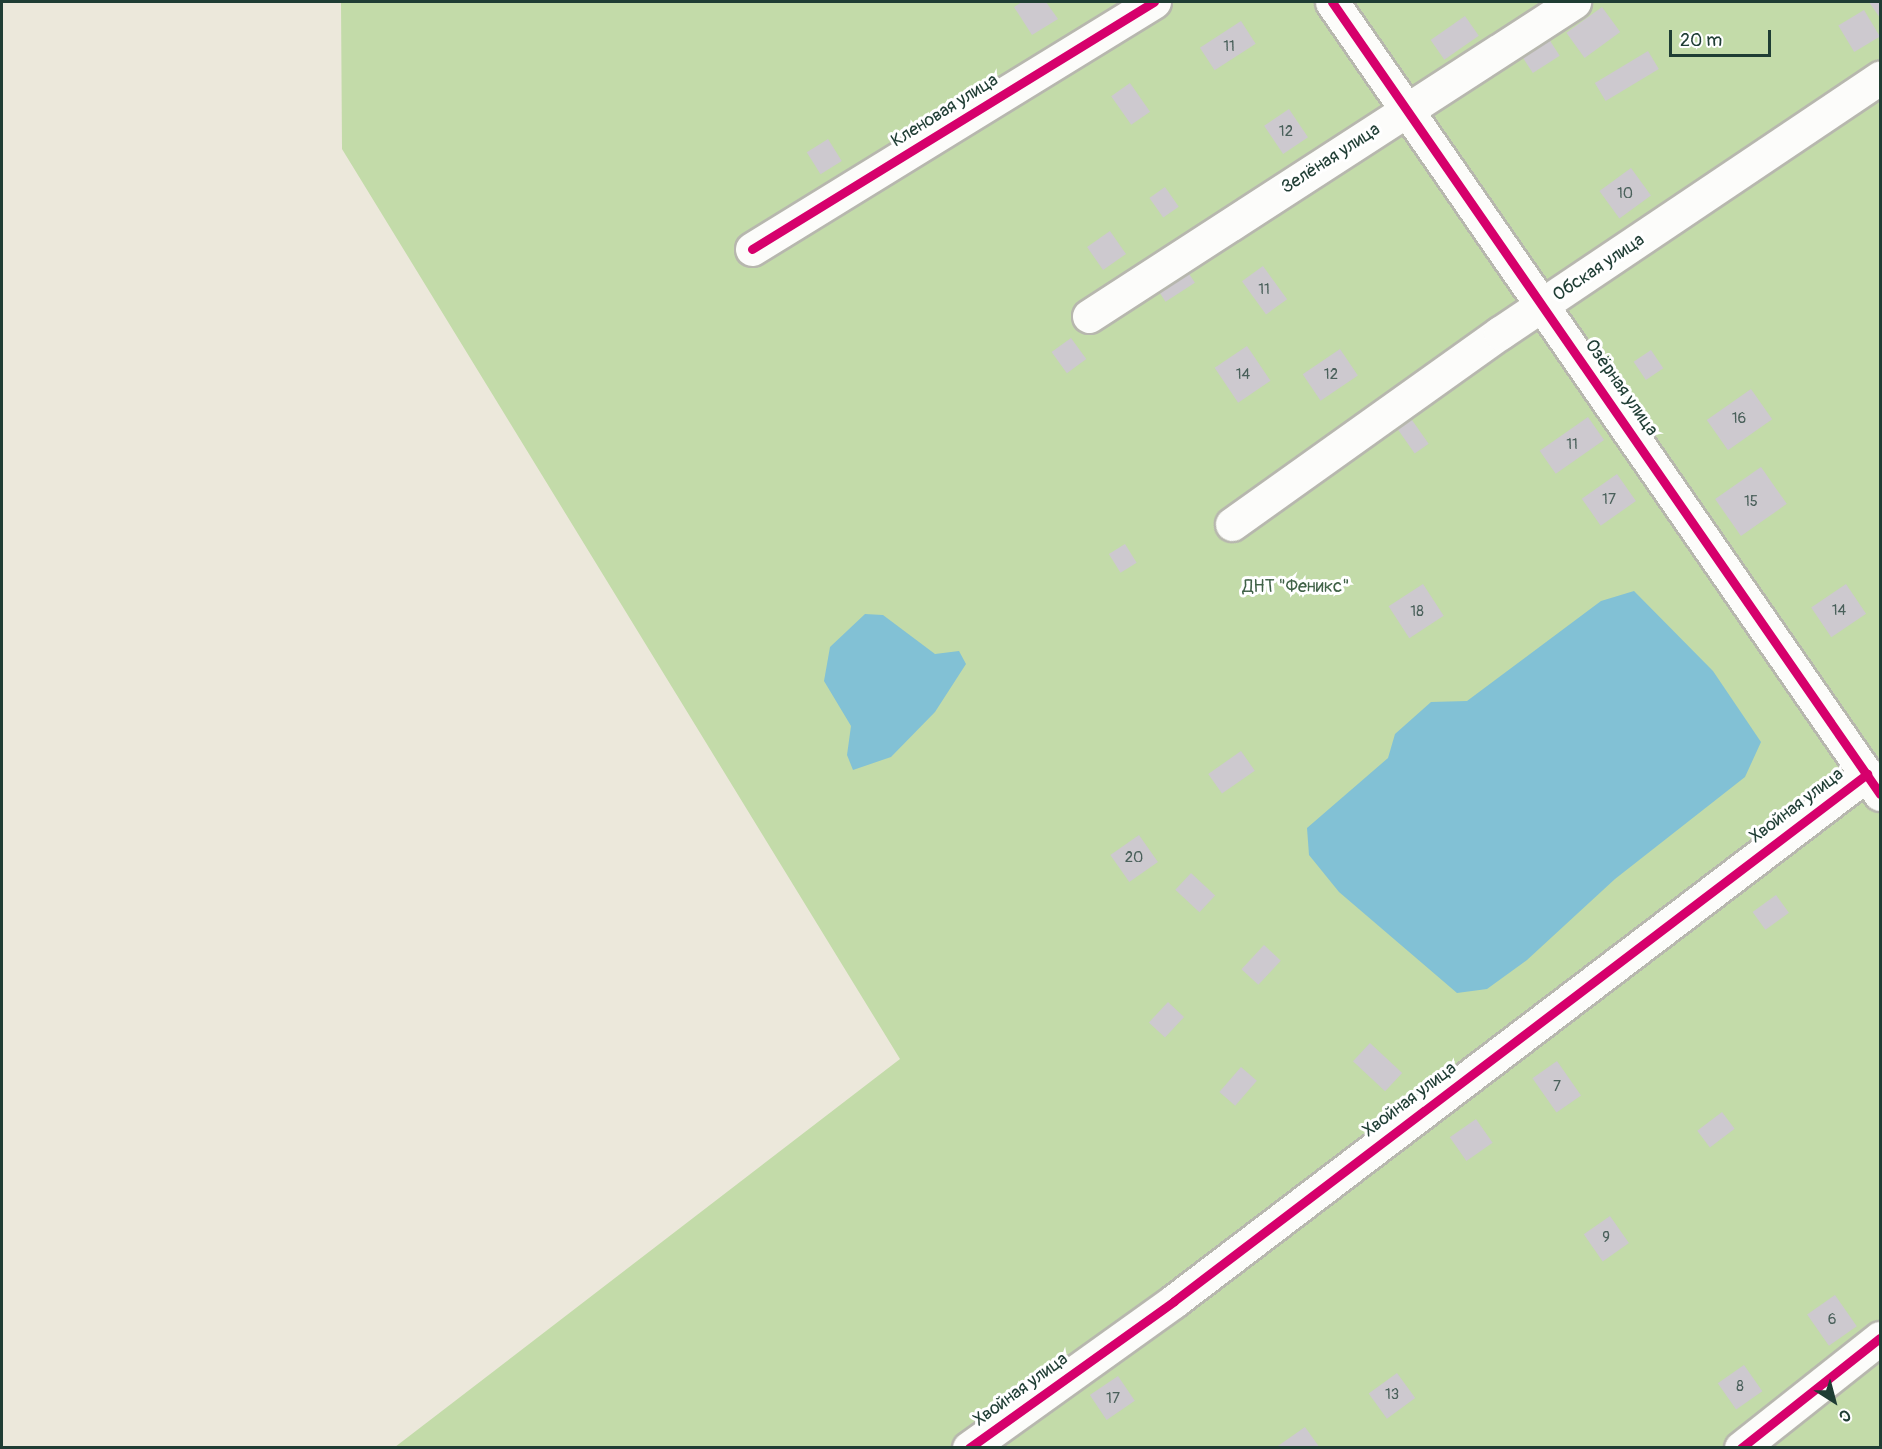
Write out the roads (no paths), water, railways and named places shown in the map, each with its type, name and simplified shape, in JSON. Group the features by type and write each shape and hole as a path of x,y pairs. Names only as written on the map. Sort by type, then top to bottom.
{"street":[{"name":"Кленовая улица","path":"752,249 1154,2"},
{"name":"Озёрная улица","path":"1332,2 1874,784"},
{"name":"Зелёная улица","path":"1089,316 1574,2"},
{"name":"Обская улица","path":"1232,524 1544,306 1881,78"},
{"name":"Хвойная улица","path":"969,1448 1874,784"},
{"path":"1741,1448 1881,1338"}],"water":[{"path":"1634,591 1713,671 1761,742 1745,777 1615,879 1527,960 1487,989 1457,993 1339,892 1309,855 1307,828 1388,758 1395,734 1431,702 1467,701 1601,601"},
{"path":"865,614 883,615 935,654 959,651 966,664 935,712 891,757 853,770 847,755 851,726 824,681 830,647"}],"park label":[{"name":"ДНТ \"Феникс\"","path":"1296,587"}]}
